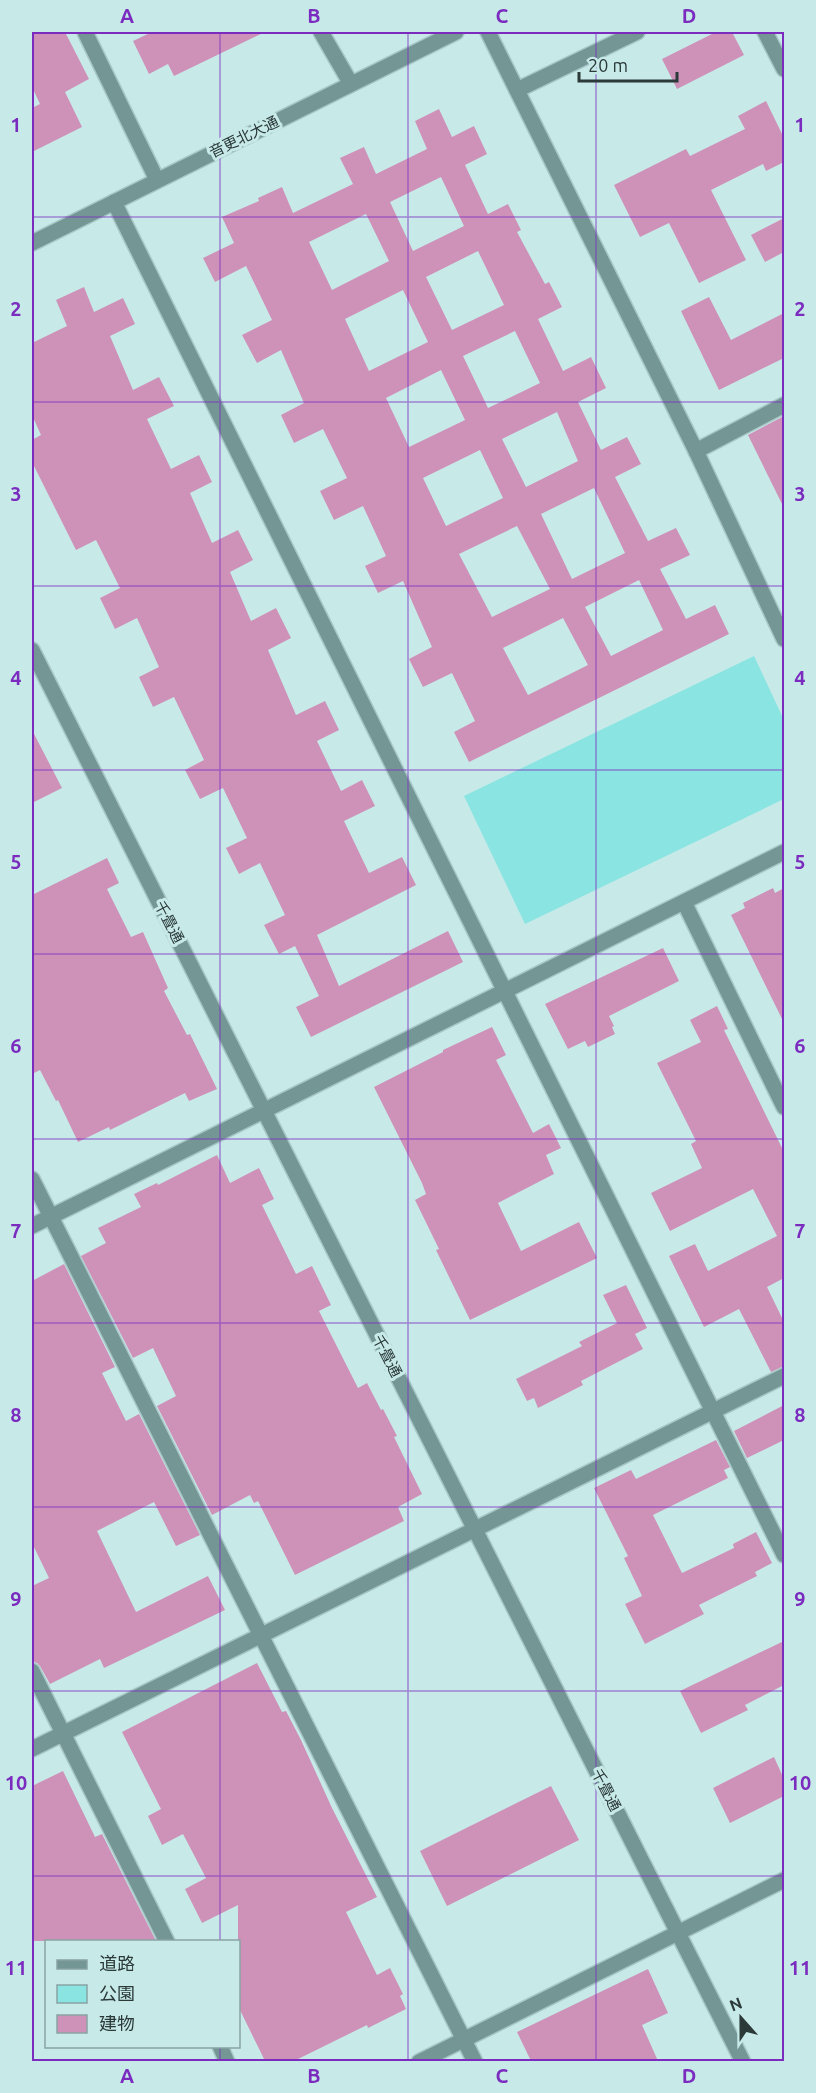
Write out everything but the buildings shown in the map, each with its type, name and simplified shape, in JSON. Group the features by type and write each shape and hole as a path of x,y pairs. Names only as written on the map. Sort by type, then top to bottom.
{"street":[{"path":"85,32 157,180"},
{"path":"321,32 351,84"},
{"name":"音更北大通","path":"32,243 456,32"},
{"path":"488,32 696,451 784,639"},
{"path":"517,90 637,32"},
{"path":"765,32 784,69"},
{"path":"114,202 784,1555"},
{"path":"696,451 784,405"},
{"name":"千畳通","path":"32,650 743,2061"},
{"path":"32,1226 784,852"},
{"path":"684,902 784,1107"},
{"path":"32,1179 475,2061"},
{"path":"32,1749 784,1376"},
{"path":"32,1671 166,1940"},
{"path":"419,2061 784,1880"}],"green space":[{"path":"754,656 784,720 784,799 525,924 464,796"}]}
